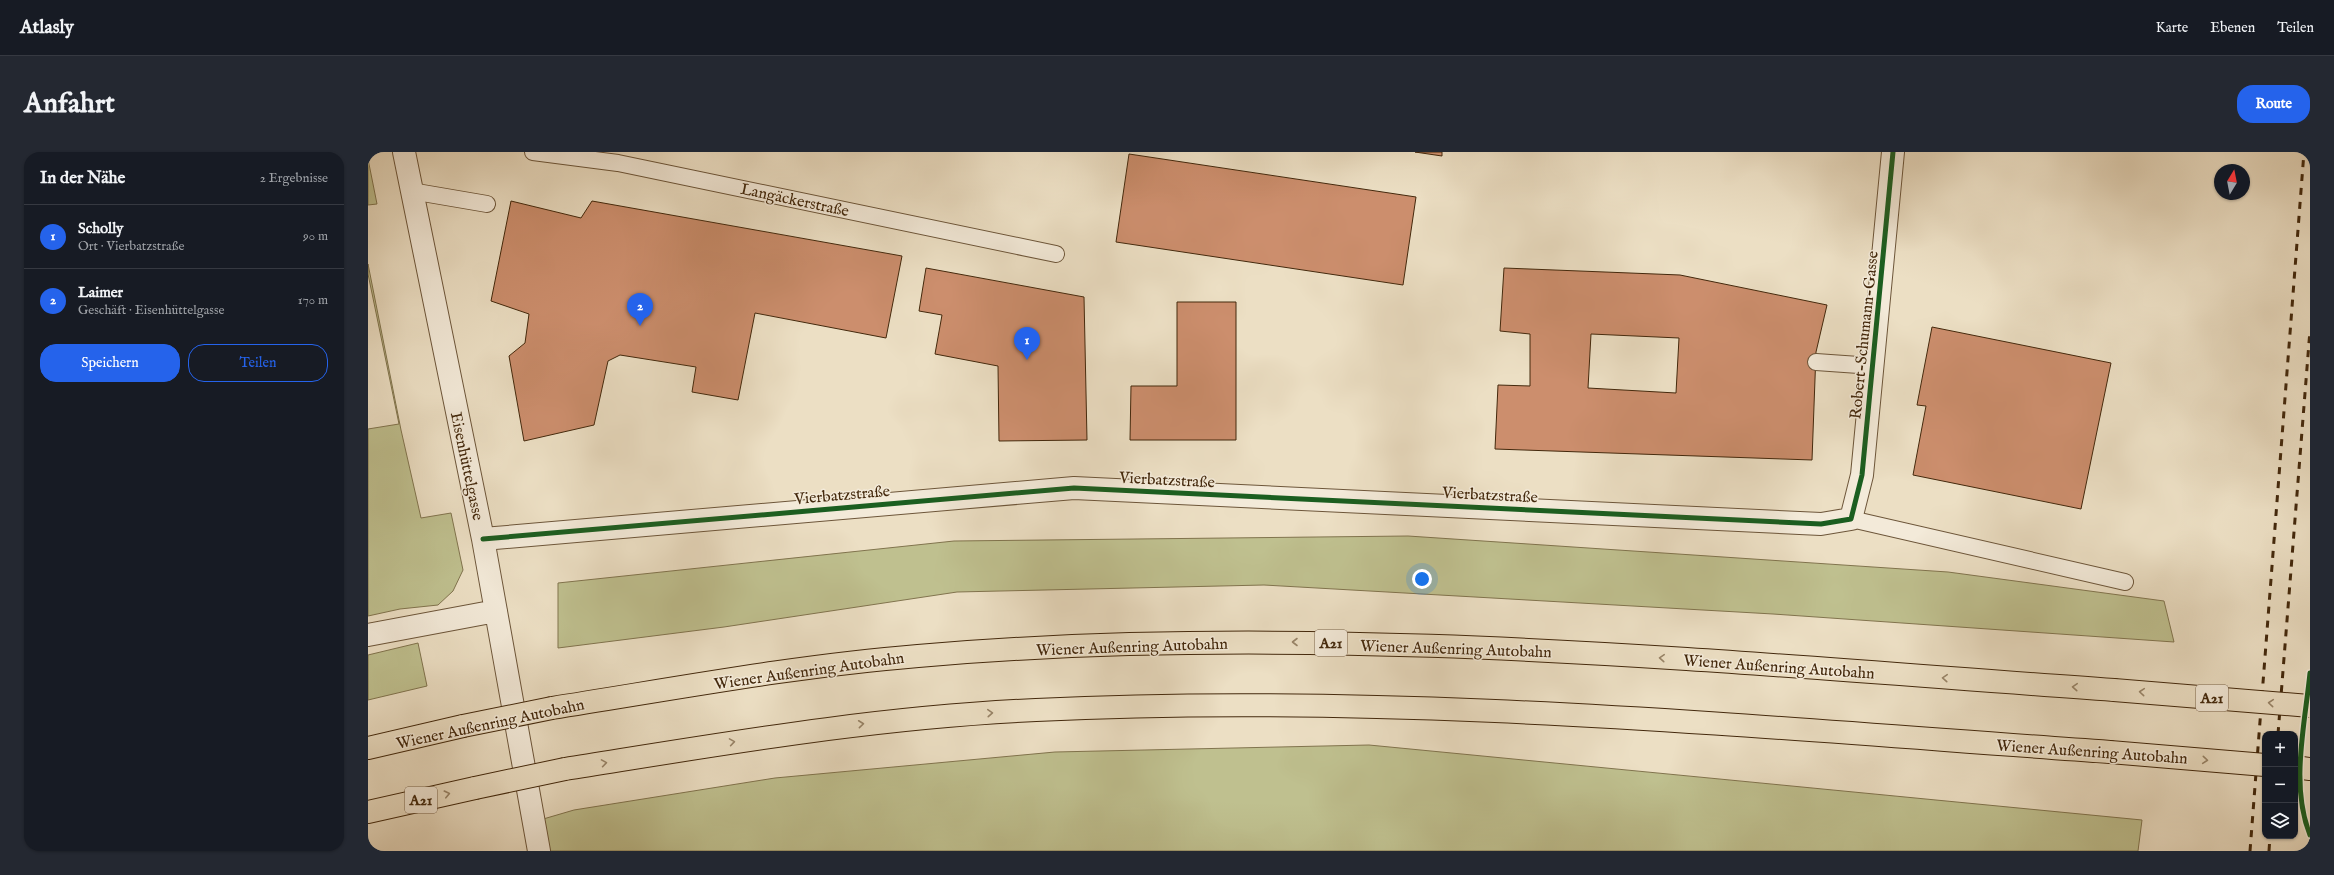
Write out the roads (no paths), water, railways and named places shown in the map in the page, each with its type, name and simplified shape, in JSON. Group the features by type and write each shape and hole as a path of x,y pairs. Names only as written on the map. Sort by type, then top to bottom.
{"highway":[{"name":"Wiener Außenring Autobahn","path":"368,748 463,726 552,708 798,669 918,656 1064,647 1298,642 1577,652 2114,690 2310,706"},
{"name":"Wiener Außenring Autobahn","path":"368,812 565,769 805,730 918,718 1036,710 1164,706 1298,705 1568,714 2110,752 2262,765"},
{"path":"2298,767 2310,769"}],"street":[{"name":"Eisenhüttelgasse","path":"404,152 483,539 539,851"},
{"name":"Robert-Schumann-Gasse","path":"1851,519 1862,475 1893,152"},
{"name":"Vierbatzstraße","path":"483,539 1074,488 1821,524 1851,519"},
{"path":"368,635 496,611"}],"lane":[{"name":"Langäckerstraße","path":"533,152 618,163 1056,254"},
{"path":"411,191 487,204"},
{"path":"1816,362 1873,366"},
{"path":"1851,519 2125,582"}],"railway":[{"path":"2250,851 2304,152"},
{"path":"2278,731 2310,330"},
{"path":"2269,851 2270,839"}],"place":[{"name":"Laimer","path":"640,326"},
{"name":"Scholly","path":"1027,360"}]}
